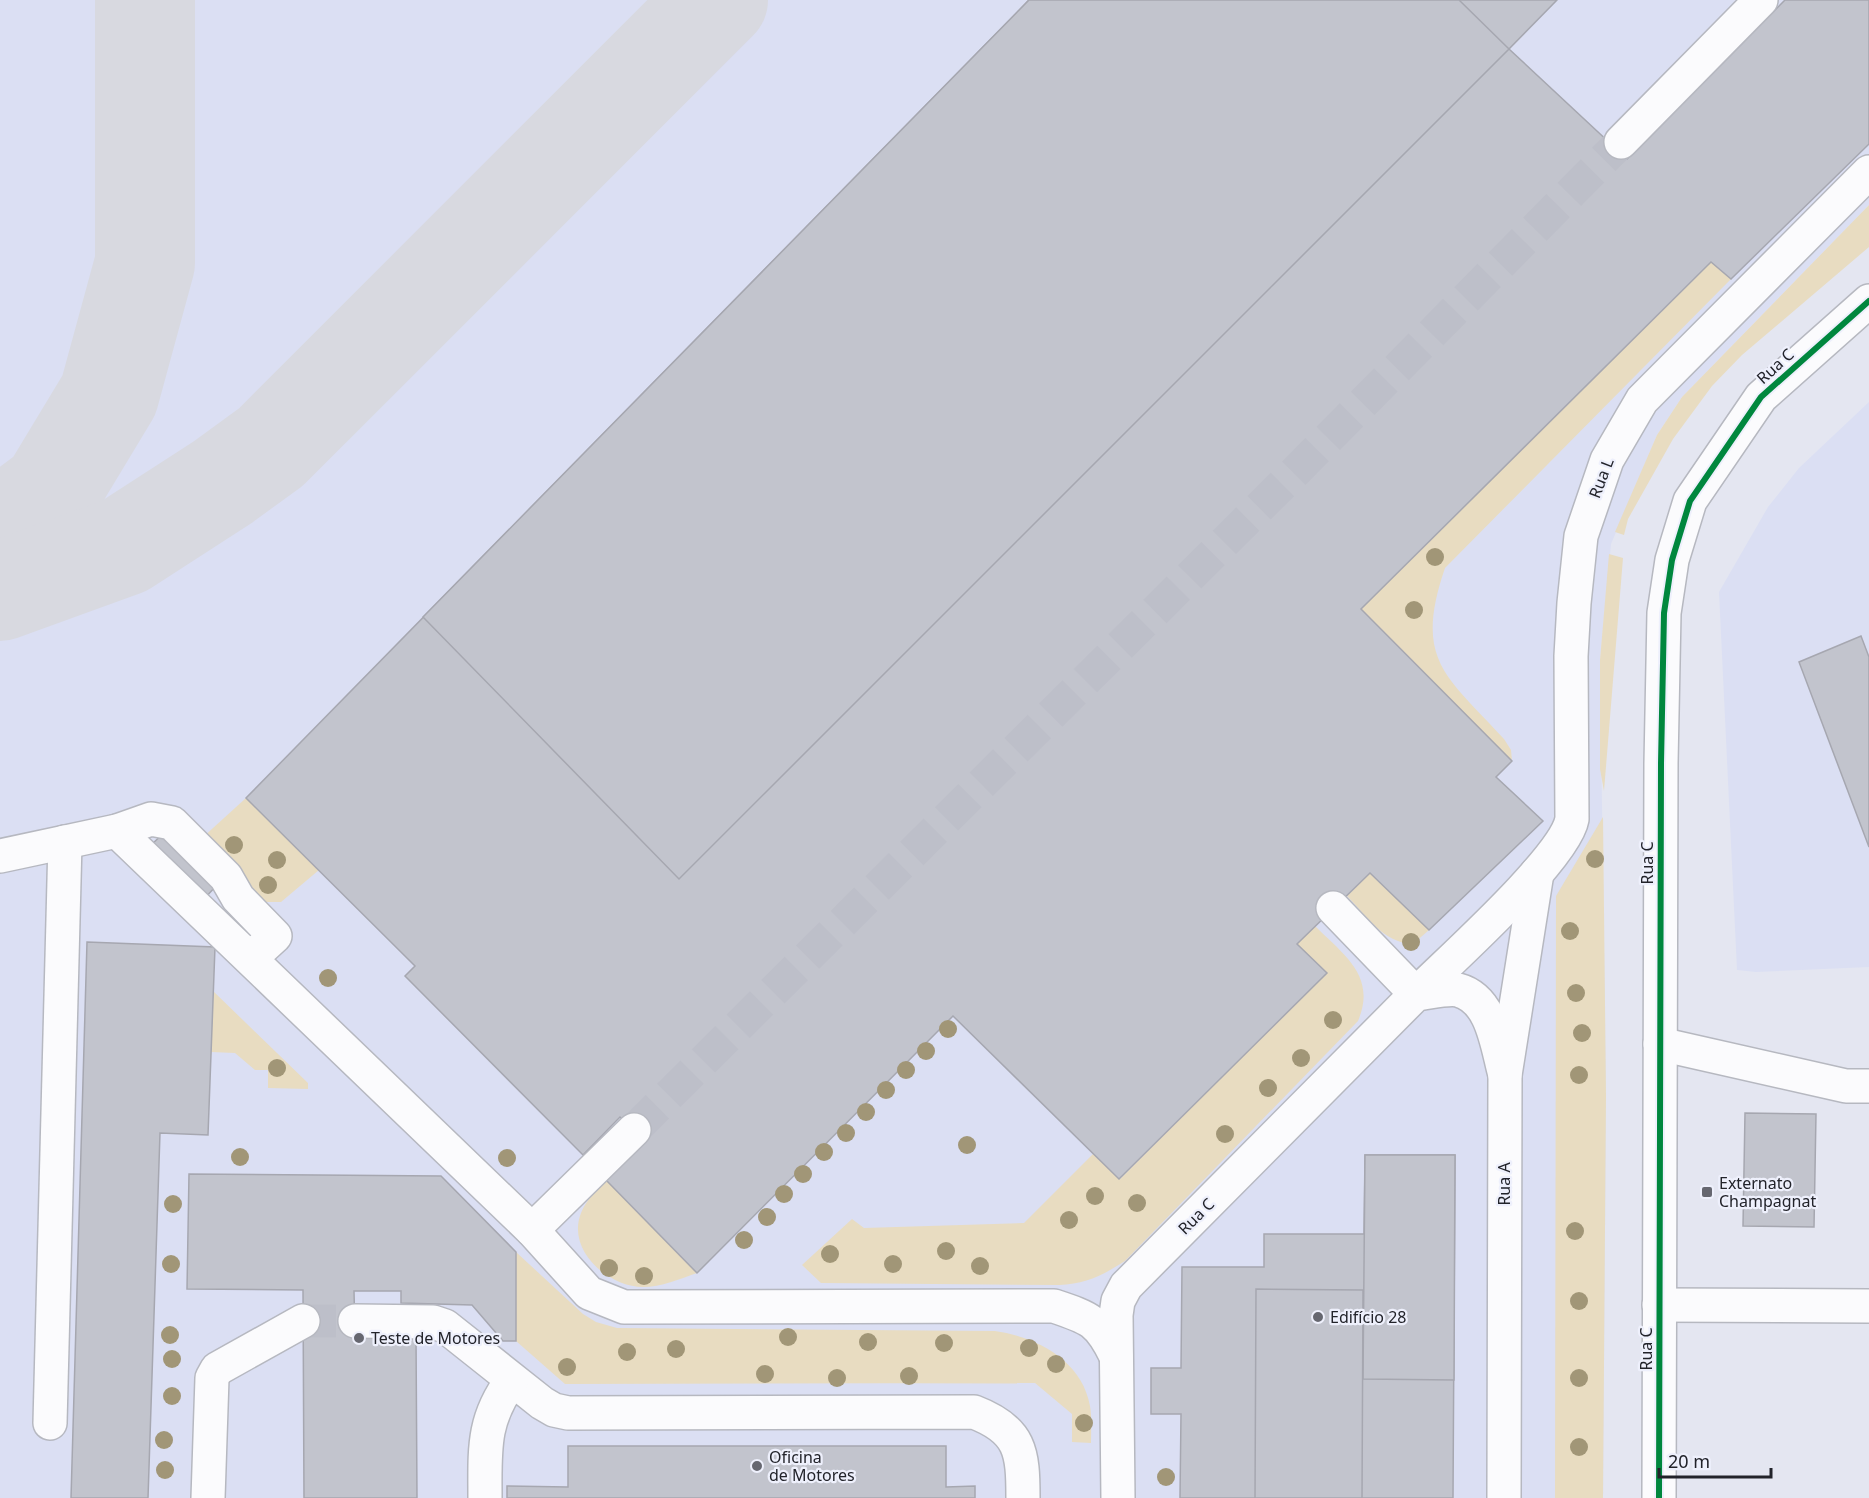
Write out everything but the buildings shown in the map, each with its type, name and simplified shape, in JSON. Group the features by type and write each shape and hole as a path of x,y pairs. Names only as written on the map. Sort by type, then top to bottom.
{"street":[{"path":"1621,142 1761,0"},
{"name":"Rua L","path":"1537,873 1570,829 1574,603 1581,536 1606,460 1642,400 1869,172"},
{"name":"Rua C","path":"1659,1498 1663,625 1672,560 1690,501 1761,397 1869,301"},
{"path":"0,856 117,831 151,819 172,823 226,877 238,898 275,936 251,958"},
{"path":"117,831 532,1230 590,1293 624,1307 1091,1307 1108,1301 1126,1286"},
{"path":"50,1423 65,842"},
{"name":"Rua C","path":"1118,1498 1116,1315 1118,1301 1126,1286 1537,873"},
{"name":"Rua A","path":"1504,1498 1504,1076 1537,873"},
{"path":"1333,908 1416,994 1457,990 1473,1000 1489,1016 1504,1076"},
{"path":"1660,1044 1846,1086 1869,1086"},
{"path":"532,1230 634,1130"},
{"path":"1659,1305 1869,1306"},
{"path":"1054,1306 1084,1316 1104,1331 1116,1356"},
{"path":"208,1498 212,1378 217,1369 303,1321"},
{"path":"355,1321 433,1322 445,1326 512,1380 554,1410 568,1413 974,1412 993,1419 1014,1439 1023,1463 1023,1498"},
{"path":"485,1498 485,1448 490,1421 496,1401 512,1380"}],"shaded area":[{"path":"0,0 1869,0 1869,205 1682,397 1657,435 1611,544 1600,660 1606,1096 1603,1498 0,1498"},
{"path":"1869,205 1869,247 1742,355 1712,386 1673,439 1628,519 1624,535 1615,532 1657,435 1682,397"},
{"path":"1711,262 1731,279 1445,568 1436,599 1433,625 1435,646 1441,665 1466,699 1504,739 1511,750 1512,761 1361,609"},
{"path":"1869,402 1869,967 1756,972 1737,970 1719,592 1768,507 1799,468"},
{"path":"1609,554 1623,558 1604,791 1600,769 1600,660"},
{"path":"246,798 319,870 281,902 259,902 202,838"},
{"path":"1603,817 1606,1096 1603,1498 1555,1498 1556,896"},
{"path":"1370,873 1429,930 1413,944 1393,939 1384,933 1347,896"},
{"path":"1315,926 1346,957 1360,979 1363,1005 1358,1021 1125,1261 1094,1278 1059,1285 821,1283 802,1265 852,1219 864,1228 1024,1223 1093,1154 1120,1179 1326,973 1297,944"},
{"path":"213,991 308,1083 308,1089 268,1088 268,1070 255,1070 235,1053 211,1052"},
{"path":"606,1180 697,1273 664,1284 643,1287 617,1281 604,1274 594,1264 585,1253 578,1227 586,1204"},
{"path":"516,1252 583,1314 596,1322 617,1328 995,1331 1011,1334 1041,1345 1067,1364 1078,1376 1090,1406 1091,1443 1072,1442 1072,1414 1035,1383 565,1384 516,1341"}],"taxiway":[{"path":"0,529 51,491 109,395 145,263 145,0"},
{"path":"0,591 124,546 223,482 271,447 718,0"}],"tunnel":[{"path":"634,1130 1294,473 1621,142"},
{"path":"303,1321 355,1321"}],"cycle path":[{"path":"1659,1498 1661,763 1664,613 1672,560 1690,501 1761,397 1869,301"}],"place":[{"name":"Externato Champagnat","path":"1707,1192"},
{"name":"Edifício 28","path":"1318,1317"},
{"name":"Teste de Motores","path":"359,1338"},
{"name":"Oficina de Motores","path":"757,1466"}]}
